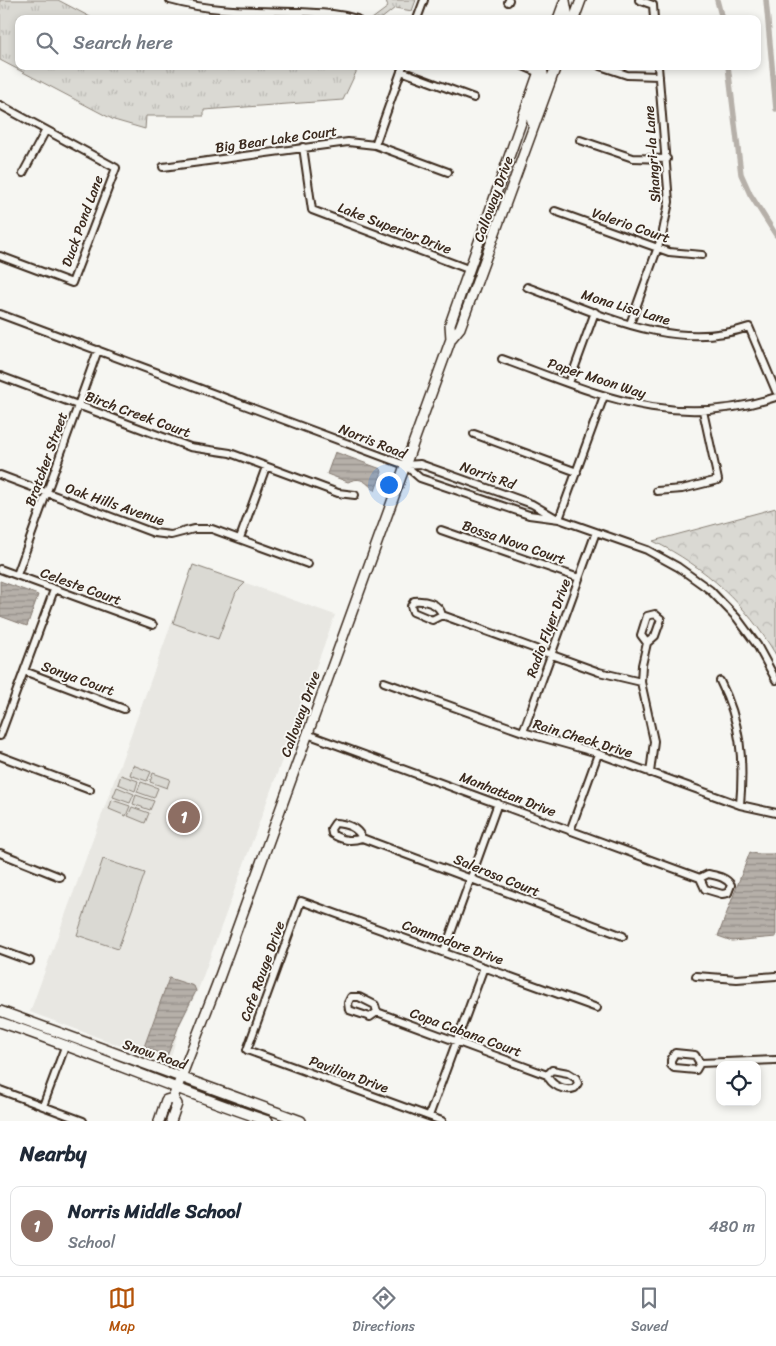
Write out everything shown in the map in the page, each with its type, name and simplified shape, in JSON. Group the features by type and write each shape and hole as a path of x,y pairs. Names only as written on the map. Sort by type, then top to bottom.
{"main road":[{"path":"575,15 581,0"},
{"path":"560,15 565,1"},
{"path":"565,1 566,15"},
{"name":"Calloway Drive","path":"450,339 450,324 468,269 540,70"},
{"path":"533,130 531,117 544,79 542,70"},
{"name":"Calloway Drive","path":"173,1098 308,734 450,339 462,323 555,70"},
{"path":"462,323 460,312 471,278 468,269"},
{"name":"Snow Road","path":"0,1011 302,1121"},
{"name":"Snow Road","path":"0,1022 66,1044 176,1088 268,1121"},
{"name":"Calloway Drive","path":"159,1121 166,1100 173,1098"},
{"name":"Calloway Drive","path":"171,1121 177,1104 173,1098"},
{"path":"257,1117 266,1114 287,1121"}],"street":[{"path":"170,0 202,8 343,15"},
{"path":"418,15 424,0"},
{"path":"639,0 653,5 654,15"},
{"path":"375,145 402,70"},
{"path":"404,70 474,98"},
{"path":"612,70 627,75 659,76"},
{"name":"Shangri-la Lane","path":"630,324 665,227 669,202 658,70"},
{"path":"0,105 46,130 23,173"},
{"name":"Duck Pond Lane","path":"0,256 72,283 116,168 46,130"},
{"path":"580,140 633,158 667,159"},
{"name":"Big Bear Lake Court","path":"163,168 348,142 375,145 448,172"},
{"name":"Lake Superior Drive","path":"303,147 312,210 468,269"},
{"name":"Valerio Court","path":"554,211 658,248 682,254 702,255"},
{"name":"Mona Lisa Lane","path":"527,287 655,332 682,336 715,335 749,327 776,392"},
{"path":"569,383 595,312"},
{"name":"Norris Road","path":"0,314 405,465 420,478 529,515 559,520 596,532 663,559 710,590 747,630 776,680"},
{"name":"Bratcher Street","path":"17,576 98,350"},
{"name":"Paper Moon Way","path":"502,359 604,396 662,410 703,411 742,406 776,397"},
{"name":"Birch Creek Court","path":"0,376 190,447 230,453 338,493 356,495"},
{"path":"559,520 604,396"},
{"path":"657,491 682,489 718,480 703,411"},
{"path":"474,434 577,472"},
{"name":"Norris Rd","path":"405,465 420,464 532,504 559,520"},
{"path":"240,538 266,466"},
{"name":"Oak Hills Avenue","path":"0,476 154,533 171,535 203,528 221,531 308,564"},
{"name":"Bossa Nova Court","path":"440,530 579,578"},
{"name":"Radio Flyer Drive","path":"523,732 596,532"},
{"name":"Celeste Court","path":"0,569 153,625"},
{"path":"0,736 54,590"},
{"path":"442,615 432,620 413,612 411,606 414,601 431,603 438,607 442,615 599,672 641,682"},
{"path":"647,643 644,652 641,682 654,741 650,773"},
{"name":"Sonya Court","path":"24,671 124,709"},
{"path":"720,681 733,708 740,736 743,765 740,805"},
{"name":"Rain Check Drive","path":"384,682 523,732 598,754 740,805 776,813"},
{"name":"Manhattan Drive","path":"308,734 700,878 705,888 722,894 728,893 730,890 731,885 728,880 719,876 708,874 700,878"},
{"path":"570,831 598,754"},
{"path":"0,756 90,790"},
{"path":"444,952 498,803"},
{"name":"Salerosa Court","path":"362,838 358,830 341,823 335,823 331,829 332,834 337,837 352,842 362,838 471,877 530,902 623,936"},
{"path":"0,853 60,877"},
{"name":"Commodore Drive","path":"301,900 597,1008"},
{"name":"Cafe Rouge Drive","path":"247,1050 301,900"},
{"path":"0,950 30,961"},
{"path":"430,1116 484,967"},
{"path":"696,976 737,979 776,976"},
{"name":"Copa Cabana Court","path":"351,997 359,997 375,1005 377,1012 370,1018 349,1010 348,1003 351,997"},
{"name":"Copa Cabana Court","path":"377,1012 547,1075 550,1082 561,1088 570,1090 575,1088 578,1083 576,1078 568,1073 552,1070 547,1075"},
{"path":"42,1106 66,1044"},
{"name":"Pavilion Drive","path":"247,1050 442,1121"},
{"path":"700,1063 776,1060"},
{"path":"0,1090 83,1121"}],"shaded area":[{"path":"335,452 381,469 382,472 375,491 361,480 357,479 348,482 327,474"},
{"path":"193,564 335,615 198,990 180,1025 170,1060 164,1062 30,1012"},
{"path":"0,581 38,595 27,626 0,616"},
{"path":"750,852 756,854 776,854 776,937 732,941 718,936"},
{"path":"169,978 194,986 196,991 180,1023 167,1056 144,1047"}],"green space":[{"path":"0,0 58,0 86,15 15,15 15,68 0,60"},
{"path":"386,0 416,0 412,11 395,8 386,15 377,15 388,7"},
{"path":"19,70 357,70 343,100 204,110 204,116 146,116 145,129 114,120"},
{"path":"776,508 776,655 752,619 723,589 690,563 653,541"},
{"path":"193,565 245,583 236,592 218,639 173,623"},
{"path":"133,765 151,772 147,781 130,775"},
{"path":"153,773 170,779 167,788 150,782"},
{"path":"121,775 138,781 135,791 118,784"},
{"path":"141,782 158,788 154,798 137,792"},
{"path":"117,787 134,794 130,803 113,797"},
{"path":"136,795 154,801 150,810 133,804"},
{"path":"112,800 130,806 126,816 109,809"},
{"path":"132,807 149,813 145,823 128,816"},
{"path":"103,859 145,873 118,949 77,935"}],"waterway":[{"path":"717,0 721,15"},
{"path":"766,0 776,109"},
{"path":"728,70 741,174 750,194 776,235"}],"place":[{"name":"Norris Middle School","path":"184,817"}]}
